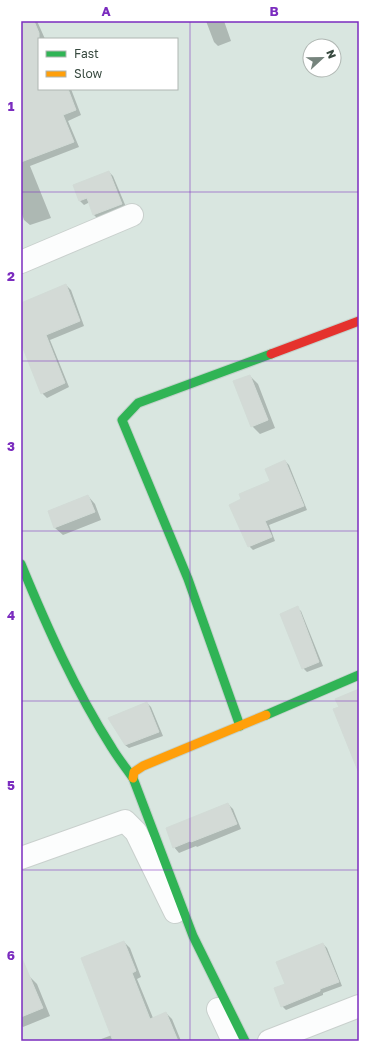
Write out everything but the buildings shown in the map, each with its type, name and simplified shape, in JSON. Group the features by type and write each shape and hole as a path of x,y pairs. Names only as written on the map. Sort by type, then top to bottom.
{"street":[{"path":"21,262 132,215"},
{"path":"240,726 188,579 122,420 138,403 359,321"},
{"path":"21,564 64,660 109,743 133,778 193,936 245,1041"},
{"path":"133,778 134,772 143,766 359,675"},
{"path":"21,858 125,821 136,832 170,902 232,1041"},
{"path":"269,1041 359,1006"}],"shaded area":[{"path":"21,21 359,21 359,1041 21,1041"}],"traffic: fast":[{"path":"240,726 188,579 122,420 138,403 271,354"},
{"path":"21,564 51,635 86,704 114,752 133,778"},
{"path":"266,715 359,675"},
{"path":"133,778 193,936 245,1041"}],"traffic: slow":[{"path":"133,778 134,772 143,766 266,715"}],"traffic: jam":[{"path":"271,354 359,321"}]}
